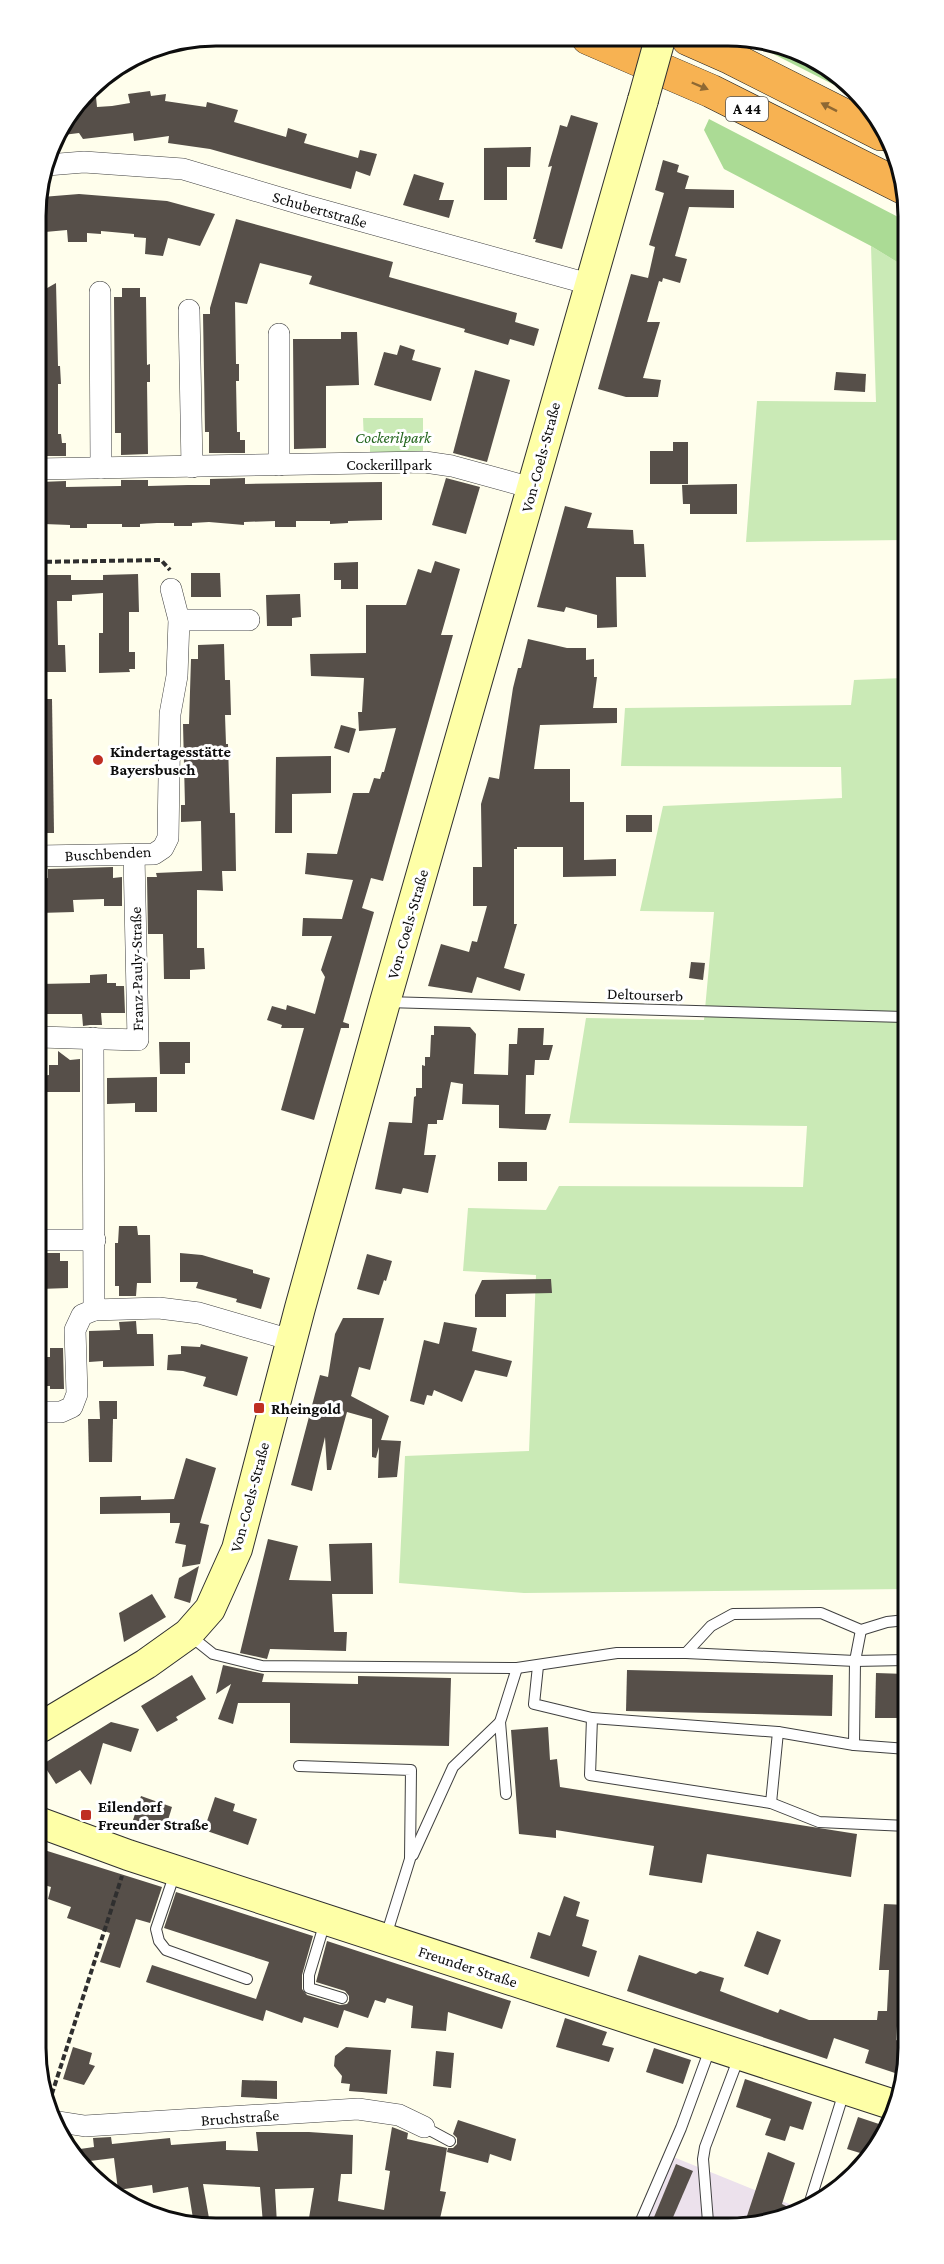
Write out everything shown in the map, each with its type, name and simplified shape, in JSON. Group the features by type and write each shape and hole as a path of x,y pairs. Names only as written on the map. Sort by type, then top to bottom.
{"highway":[{"name":"A 44","path":"609,47 711,91 894,183"},
{"name":"A 44","path":"706,47 874,130"}],"main road":[{"name":"Von-Coels-Straße","path":"47,1723 146,1664 188,1634 210,1609 237,1549 291,1340 384,1002 658,47"},
{"name":"Freunder Straße","path":"47,1825 128,1855 888,2103"}],"street":[{"name":"Schubertstraße","path":"55,164 84,162 183,169 589,284"},
{"path":"100,292 101,468"},
{"path":"189,310 192,467"},
{"path":"279,334 279,465"},
{"name":"Cockerillpark","path":"47,469 425,462 452,466 532,488"},
{"name":"Buschbenden","path":"47,856 154,854 163,848 168,838 170,714 177,676 179,620 171,589"},
{"path":"179,620 249,620"},
{"name":"Franz-Pauly-Straße","path":"47,1037 138,1040 134,855"},
{"path":"93,1038 94,1310"},
{"path":"47,1240 95,1240"},
{"path":"47,1412 61,1412 72,1407 76,1394 75,1329 82,1315 94,1310 159,1308 199,1313 291,1340"},
{"name":"Bruchstraße","path":"64,2123 85,2126 358,2109 399,2115 424,2127"}],"lane":[{"name":"Deltourserb","path":"384,1002 898,1017"},
{"path":"686,1653 711,1626 733,1614 820,1613 861,1630 897,1621"},
{"path":"854,1745 855,1661 861,1630"},
{"path":"188,1634 213,1654 262,1666 517,1668 617,1653 686,1653 855,1661 897,1660"},
{"path":"538,1666 534,1704 592,1718 778,1732 854,1745 897,1748"},
{"path":"506,1794 500,1722 517,1668"},
{"path":"592,1718 590,1775 771,1803 819,1822 897,1826"},
{"path":"385,1938 410,1859 453,1767 500,1722"},
{"path":"771,1803 778,1732"},
{"path":"299,1766 411,1770 410,1859"},
{"path":"176,1870 156,1929 159,1941 166,1950 247,1979"},
{"path":"326,1919 309,1976 309,1988 342,1998"},
{"path":"642,2218 681,2128 711,2045"},
{"path":"708,2218 703,2159 705,2147 740,2054"},
{"path":"812,2195 845,2089"},
{"path":"424,2127 450,2140"}],"path":[{"path":"47,562 160,560 170,568 171,589"},
{"path":"53,2095 128,1855"}],"shaded area":[{"path":"666,2154 792,2205 771,2212 727,2218 639,2218"}],"green space":[{"path":"772,53 803,64 835,85"},
{"path":"709,119 898,217 898,263 724,169 704,130"},
{"path":"871,246 898,263 898,540 746,542 757,401 876,402"},
{"name":"Cockerilpark","path":"363,418 423,418 423,455 370,456 370,442 364,442"},
{"path":"898,678 897,1589 524,1593 399,1583 405,1456 529,1451 536,1275 463,1271 468,1208 546,1210 559,1186 803,1187 807,1126 569,1123 586,1018 704,1020 714,912 640,911 663,806 842,798 841,767 621,766 625,708 851,705 854,680"}],"building":[{"path":"150,91 151,96 166,94 165,101 206,107 207,102 238,110 234,122 286,137 288,128 307,134 304,143 358,158 360,150 377,154 370,176 356,171 351,189 210,149 168,143 169,136 134,141 133,133 83,139 79,133 68,134 95,97 97,107 112,106 130,103 128,94"},
{"path":"571,115 598,123 562,249 535,242 536,239 533,239 552,166 548,167 560,125 567,127"},
{"path":"531,147 530,167 507,167 507,200 484,200 484,148"},
{"path":"663,160 679,165 677,172 689,176 685,189 734,190 734,208 689,207 675,256 687,259 680,283 663,278 662,282 659,281 647,322 660,322 643,378 661,380 658,397 626,397 598,389 631,274 648,278 655,247 649,245 664,193 655,190"},
{"path":"414,174 444,183 439,200 454,200 449,218 403,205"},
{"path":"79,194 167,201 215,214 200,246 168,238 163,256 145,254 146,238 134,237 134,234 101,231 101,234 87,233 87,242 68,242 67,230 47,232 48,196"},
{"path":"236,219 393,262 389,277 517,313 515,322 539,329 534,346 510,339 508,345 464,332 465,329 309,284 312,276 260,263 247,304 235,302 236,364 239,364 239,381 236,381 237,432 240,432 240,440 245,440 245,453 209,453 209,432 205,432 203,314 210,314"},
{"path":"56,283 58,366 60,366 61,384 58,384 58,434 61,434 62,443 66,443 66,456 47,456 47,288"},
{"path":"122,288 140,288 140,297 146,297 147,365 150,364 150,382 147,382 148,454 121,455 121,433 115,433 114,297 122,297"},
{"path":"341,332 357,332 359,385 326,386 326,448 294,449 293,339 341,339"},
{"path":"400,345 415,350 412,360 441,368 431,401 374,385 384,352 397,355"},
{"path":"475,370 510,380 487,462 453,453"},
{"path":"836,372 866,374 865,392 834,390"},
{"path":"673,442 688,442 688,484 650,484 650,451 673,451"},
{"path":"245,478 245,484 382,482 382,520 330,524 330,521 296,521 296,527 275,527 275,521 244,522 244,525 192,523 192,526 157,523 140,524 140,527 122,527 122,524 87,524 87,528 47,524 47,482 66,481 66,487 121,486 121,480 148,480 148,486 210,485 210,479"},
{"path":"446,478 480,487 466,534 432,525"},
{"path":"737,484 737,514 690,514 690,504 683,504 682,485"},
{"path":"565,506 592,513 587,528 633,530 634,544 644,544 646,577 616,577 617,627 597,628 597,615 566,607 564,612 537,607"},
{"path":"435,561 460,569 441,635 453,635 383,881 371,878 362,908 374,912 343,1022 349,1024 349,1028 341,1028 314,1120 281,1110 304,1028 281,1028 282,1025 267,1020 272,1006 286,1010 287,1005 315,1014 325,977 321,970 332,936 302,936 303,918 342,919 353,880 305,874 307,853 337,854 353,793 369,793 374,778 380,779 396,728 359,731 358,712 362,712 364,678 311,676 310,654 366,653 366,605 406,605 418,569 431,573"},
{"path":"358,562 358,589 341,589 341,580 334,580 334,563"},
{"path":"191,573 220,573 221,597 191,597"},
{"path":"138,574 139,612 129,612 129,652 135,652 135,669 129,669 130,672 99,673 99,633 103,633 103,593 72,595 72,601 57,601 58,645 65,645 66,672 47,672 47,575 71,575 71,580 103,580 103,575"},
{"path":"300,594 301,617 292,618 292,626 267,626 266,595"},
{"path":"528,639 567,648 586,648 586,660 594,659 594,677 597,677 593,708 617,708 617,723 540,725 534,769 570,769 570,802 584,802 584,860 616,859 616,876 563,877 563,847 517,847 514,849 514,924 517,924 504,968 525,974 520,991 477,977 472,993 428,986 441,944 469,952 472,941 477,942 487,906 473,906 473,867 482,867 481,804 489,777 499,779 513,688"},
{"path":"224,644 225,680 230,680 231,715 225,715 230,813 235,813 236,871 222,871 223,891 197,890 197,948 204,948 205,969 190,970 190,979 164,979 163,934 148,934 147,877 157,877 156,873 202,871 201,821 181,822 181,805 185,805 183,724 189,724 191,659 198,659 198,645"},
{"path":"47,699 52,699 54,833 47,833"},
{"path":"341,725 356,729 349,753 334,748"},
{"path":"331,756 331,793 292,794 292,833 275,833 276,757"},
{"path":"626,815 652,815 652,832 626,832"},
{"path":"113,867 113,878 122,877 122,906 104,906 104,899 73,900 74,912 47,913 48,869"},
{"path":"691,962 705,963 703,980 689,978"},
{"path":"107,974 107,983 124,986 125,1013 101,1013 102,1025 83,1026 82,1014 47,1014 47,984 90,983 90,975"},
{"path":"434,1026 470,1027 476,1034 474,1074 508,1075 509,1044 517,1044 518,1028 544,1028 543,1045 553,1045 549,1060 535,1060 534,1075 526,1075 525,1114 551,1114 546,1130 499,1128 499,1105 462,1104 463,1084 451,1082 443,1120 437,1120 437,1124 428,1124 424,1155 436,1155 428,1193 403,1188 401,1194 375,1189 389,1122 412,1123 416,1088 422,1088 422,1065 425,1066 425,1057 430,1057 431,1035 434,1035"},
{"path":"159,1042 190,1042 190,1063 185,1063 185,1074 160,1074"},
{"path":"58,1051 70,1060 80,1059 80,1092 47,1092 49,1065 58,1065"},
{"path":"157,1077 157,1112 135,1112 135,1103 107,1104 107,1078"},
{"path":"498,1162 527,1162 527,1181 498,1181"},
{"path":"119,1226 137,1226 138,1235 150,1235 151,1283 137,1283 136,1296 119,1296 119,1286 115,1286 115,1243 118,1243"},
{"path":"47,1253 60,1253 60,1261 68,1261 68,1288 47,1289"},
{"path":"180,1253 202,1255 253,1270 253,1273 270,1278 261,1309 236,1302 237,1299 196,1288 198,1282 180,1282"},
{"path":"367,1254 392,1261 379,1295 357,1289"},
{"path":"551,1279 552,1293 506,1294 506,1317 475,1317 475,1295 482,1280"},
{"path":"343,1318 384,1318 370,1370 359,1367 351,1396 389,1416 381,1440 401,1441 397,1477 378,1478 379,1447 376,1458 372,1457 372,1419 347,1412 331,1470 327,1470 325,1437 312,1491 291,1485 320,1375 328,1377 335,1334"},
{"path":"136,1321 137,1334 153,1334 154,1366 103,1367 103,1361 89,1362 89,1331 120,1330 119,1322"},
{"path":"444,1322 477,1328 472,1351 512,1361 507,1377 475,1370 462,1402 434,1390 432,1396 427,1395 424,1405 410,1401 424,1340 439,1344"},
{"path":"201,1344 248,1357 237,1396 203,1386 206,1377 183,1371 167,1370 168,1355 181,1354 181,1346 200,1347"},
{"path":"50,1348 63,1348 64,1389 50,1389 50,1386 47,1386 47,1357 50,1357"},
{"path":"99,1401 117,1401 117,1419 100,1419"},
{"path":"88,1419 113,1419 112,1462 89,1462"},
{"path":"186,1458 216,1468 200,1523 209,1525 200,1564 182,1567 186,1545 175,1543 180,1523 170,1523 170,1513 100,1514 100,1497 141,1496 141,1500 174,1499"},
{"path":"268,1539 298,1546 289,1580 331,1581 329,1544 372,1543 373,1594 332,1594 334,1632 347,1632 346,1651 270,1649 267,1659 240,1653"},
{"path":"199,1566 190,1603 174,1598 179,1578"},
{"path":"152,1594 166,1617 124,1642 119,1613"},
{"path":"223,1665 264,1674 262,1682 358,1684 358,1676 451,1678 449,1746 290,1743 290,1703 238,1703 233,1724 218,1719 231,1684 216,1694"},
{"path":"627,1670 833,1675 832,1716 626,1711"},
{"path":"876,1673 897,1674 897,1718 875,1718"},
{"path":"192,1675 206,1699 176,1717 178,1720 157,1732 141,1706"},
{"path":"111,1722 139,1729 131,1752 103,1743 91,1785 80,1770 56,1784 47,1770 47,1762"},
{"path":"548,1727 550,1760 557,1759 560,1787 857,1834 851,1877 707,1854 702,1883 649,1875 654,1846 556,1830 556,1838 519,1834 511,1730"},
{"path":"141,1796 172,1807 165,1830 133,1820"},
{"path":"215,1797 235,1804 233,1811 257,1819 248,1845 204,1830"},
{"path":"47,1851 162,1887 150,1923 136,1919 120,1968 100,1962 110,1933 67,1918 71,1907 48,1899 51,1887 47,1886"},
{"path":"176,1892 313,1936 302,1975 302,1989 307,1995 340,2005 347,2004 349,2001 349,1996 345,1991 316,1982 327,1941 511,2001 502,2029 448,2012 446,2031 411,2028 413,2006 387,1998 385,2003 375,2000 368,2018 344,2010 338,2028 304,2017 302,2023 266,2010 263,2021 146,1982 152,1965 256,1999 269,1962 164,1928"},
{"path":"564,1896 580,1902 576,1916 589,1920 582,1946 597,1951 589,1977 530,1958 538,1932 550,1936"},
{"path":"884,1904 897,1905 895,2073 865,2063 869,2050 834,2038 827,2059 627,1991 639,1955 696,1974 700,1971 724,1978 720,1991 778,2013 780,2009 809,2020 877,2020 878,2011 887,2011 889,1970 879,1970"},
{"path":"757,1931 781,1940 768,1975 744,1966"},
{"path":"565,2018 607,2032 602,2045 614,2048 609,2062 556,2047"},
{"path":"73,2047 92,2053 89,2064 95,2066 84,2085 63,2079"},
{"path":"346,2047 391,2050 387,2094 349,2091 350,2084 341,2083 342,2076 334,2066 335,2056"},
{"path":"654,2048 691,2060 683,2084 646,2072"},
{"path":"436,2051 454,2053 451,2088 433,2086"},
{"path":"745,2079 812,2102 803,2130 790,2126 785,2141 765,2135 771,2119 736,2107"},
{"path":"242,2080 277,2081 277,2099 241,2097"},
{"path":"858,2117 879,2124 860,2153 847,2149"},
{"path":"458,2120 516,2139 511,2161 490,2154 488,2163 447,2152 448,2148 453,2148 457,2144 457,2138 453,2134"},
{"path":"392,2127 408,2133 407,2139 447,2148 440,2191 446,2192 440,2218 309,2218 314,2188 275,2189 277,2218 263,2218 260,2187 203,2184 209,2217 192,2215 188,2187 153,2193 152,2185 123,2189 117,2185 114,2158 90,2161 80,2149 94,2147 93,2138 111,2137 112,2144 170,2138 171,2145 226,2141 226,2150 258,2151 256,2132 353,2135 352,2174 341,2174 338,2201 384,2210 390,2171 385,2170"},
{"path":"768,2152 795,2163 782,2204 787,2207 747,2216"},
{"path":"676,2164 693,2171 673,2218 654,2218"}],"place":[{"name":"Kindertagesstätte Bayersbusch","path":"98,760"},
{"name":"Rheingold","path":"259,1408"},
{"name":"Eilendorf Freunder Straße","path":"86,1815"}]}
